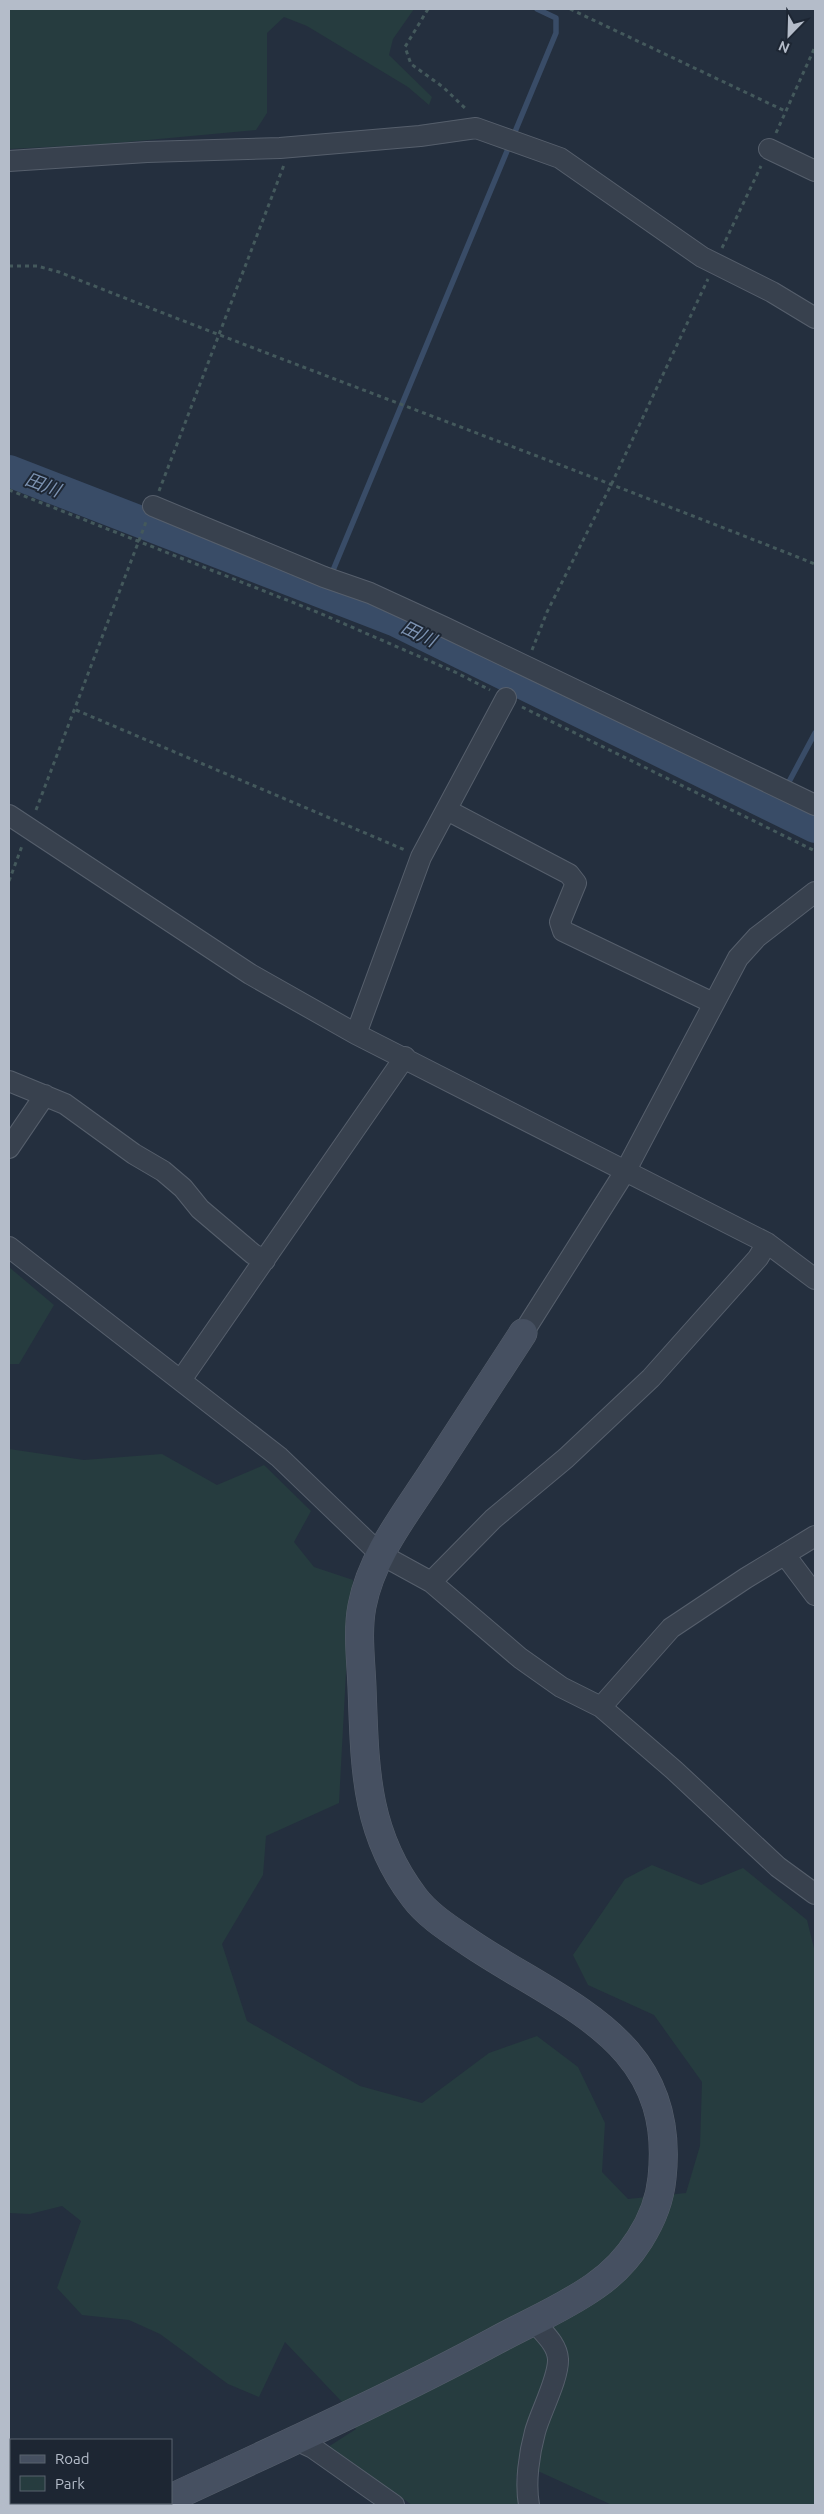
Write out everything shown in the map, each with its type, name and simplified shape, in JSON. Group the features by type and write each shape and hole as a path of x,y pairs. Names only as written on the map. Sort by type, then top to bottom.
{"street":[{"path":"9,161 147,152 280,148 420,136 476,128 560,158 578,168 683,245 772,292 815,318"},
{"path":"769,149 815,171"},
{"path":"152,510 370,593 526,665 815,806"},
{"path":"356,1034 422,857 506,698"},
{"path":"447,810 569,874 576,883 560,922 563,931 713,1003"},
{"path":"9,814 250,974 356,1034 405,1057 767,1243 815,1279"},
{"path":"172,2498 296,2440 459,2360 596,2286 625,2261 646,2229 661,2187 664,2163 662,2126 651,2093 639,2069 616,2038 580,2011 491,1957 445,1926 416,1900 392,1864 375,1821 365,1774 361,1608 380,1554 626,1170 738,958 757,937 815,892"},
{"path":"181,1380 405,1057"},
{"path":"9,1081 65,1104 134,1154 163,1171 183,1188 200,1209 253,1254 265,1260"},
{"path":"9,1148 45,1095"},
{"path":"430,1582 493,1519 566,1458 651,1378 758,1258 767,1243"},
{"path":"9,1247 279,1457 380,1554 430,1582 520,1658 561,1687 601,1707 674,1770 778,1866 815,1894"},
{"path":"601,1707 671,1628 746,1578 815,1536"},
{"path":"786,1555 815,1595"},
{"path":"529,2505 529,2470 534,2434 552,2386 558,2359 554,2345 533,2320"},
{"path":"296,2440 313,2448 394,2505"}],"path":[{"path":"428,9 405,47 411,64 443,87 469,112 476,128"},
{"path":"570,9 785,111"},
{"path":"526,665 548,612 612,483 815,47"},
{"path":"9,881 284,166 280,148"},
{"path":"9,266 37,266 59,272 220,336 612,483 815,564"},
{"path":"9,490 138,543 317,612 455,672 815,851"},
{"path":"76,710 422,857"}],"green space":[{"path":"9,9 414,9 393,39 389,55 432,97 429,105 408,87 307,26 284,17 267,33 267,113 256,130 105,144 9,149"},
{"path":"9,1267 54,1305 19,1364 9,1364"},
{"path":"9,1449 84,1460 162,1454 217,1485 264,1465 311,1511 294,1542 314,1567 353,1580 348,1635 339,1803 266,1836 263,1875 222,1944 247,2021 360,2086 422,2103 489,2053 537,2036 578,2067 605,2123 602,2172 628,2199 686,2193 700,2146 702,2082 654,2015 588,1985 573,1955 625,1879 652,1865 701,1885 743,1868 807,1920 815,1952 815,2505 612,2505 540,2472 516,2476 520,2505 412,2505 328,2447 356,2429 342,2402 285,2342 259,2397 228,2384 160,2334 129,2320 82,2315 57,2288 81,2221 62,2206 30,2214 9,2213"}],"waterway":[{"path":"324,592 556,33 556,18 537,9"},
{"name":"田川","path":"9,471 394,620 815,827"},
{"path":"775,808 815,733"}]}
